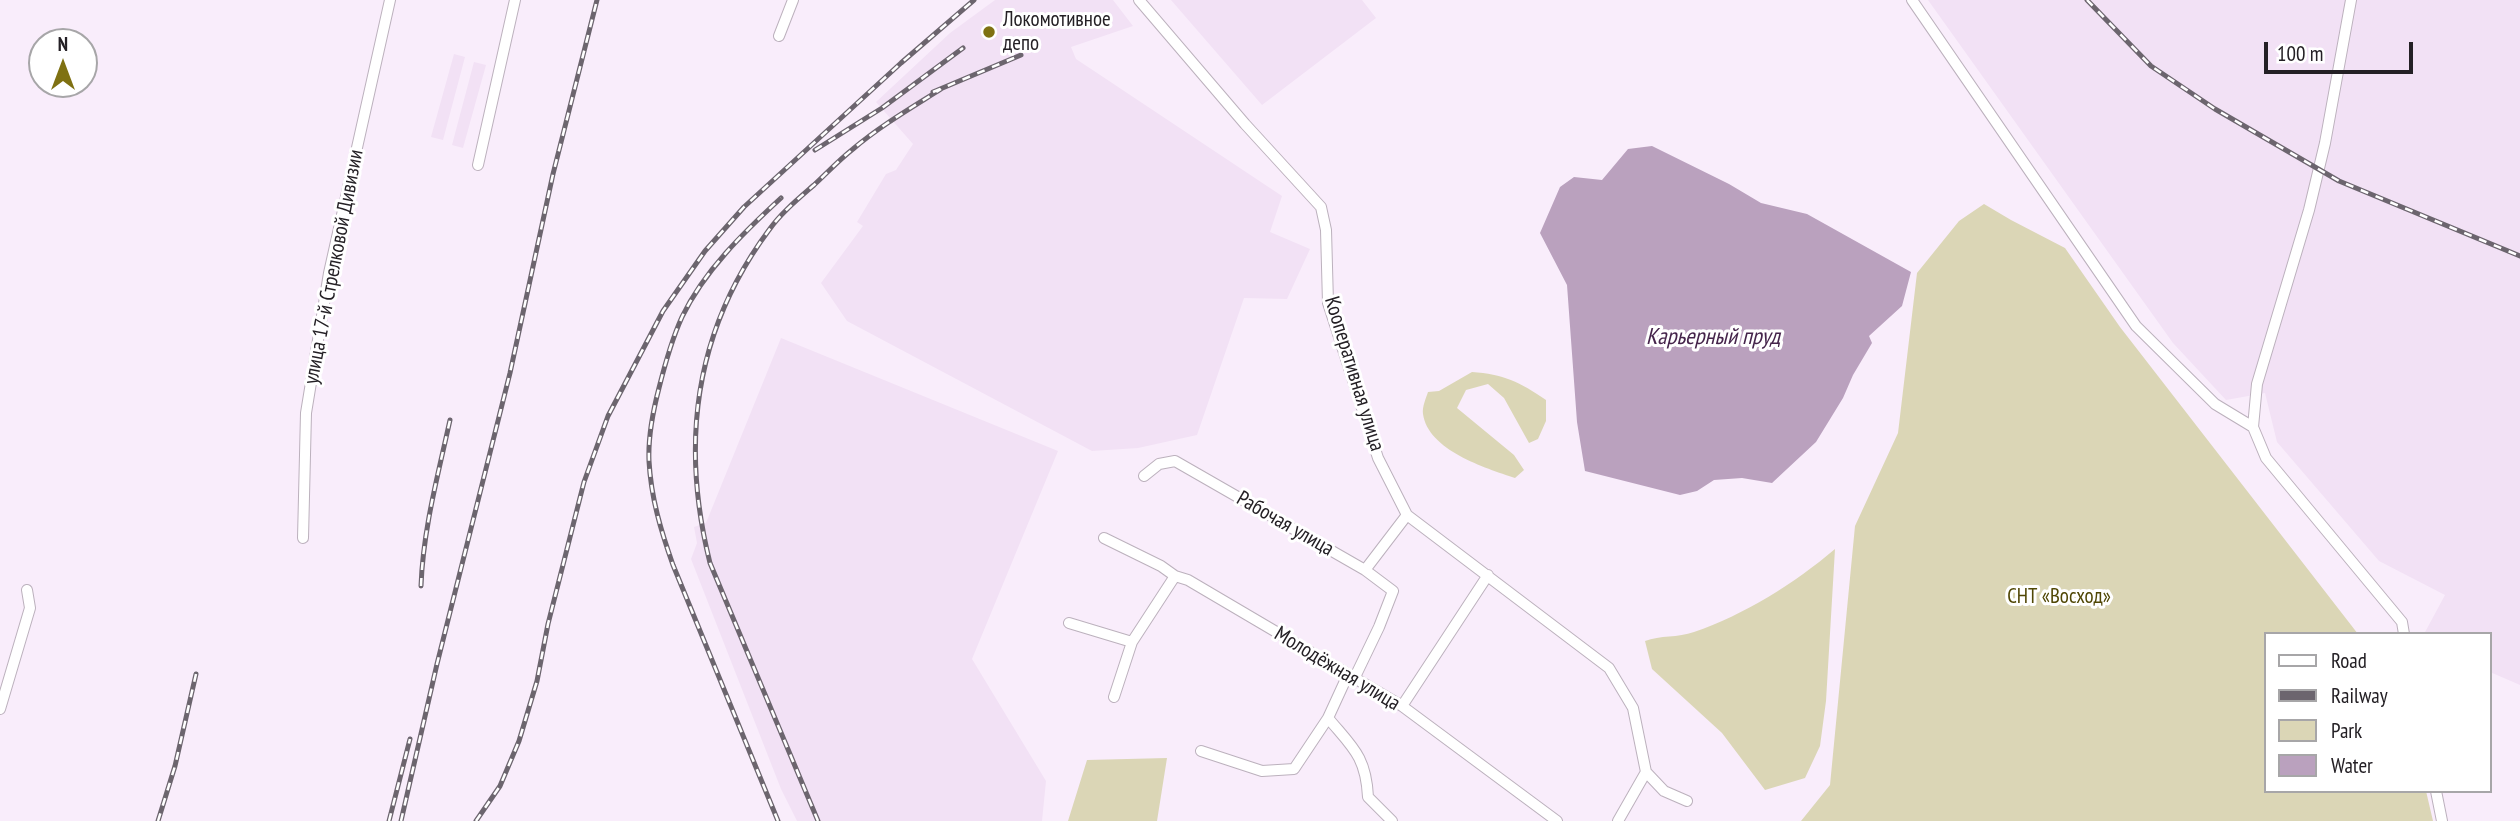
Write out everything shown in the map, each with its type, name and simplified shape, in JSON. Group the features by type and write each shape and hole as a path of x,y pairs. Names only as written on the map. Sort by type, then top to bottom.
{"street":[{"name":"улица 17-й Стрелковой Дивизии","path":"303,538 306,413 329,273 390,0"},
{"path":"478,165 516,0"},
{"path":"779,36 793,0"},
{"name":"Кооперативная улица","path":"1139,0 1245,124 1321,207 1326,230 1328,303 1378,458 1407,515 1609,668 1633,708 1646,772"},
{"path":"1912,0 2136,326 2215,404 2253,427"},
{"path":"2351,0 2325,143 2309,211 2257,384 2253,427 2266,458 2402,622 2404,632"},
{"name":"Рабочая улица","path":"1144,476 1159,464 1175,461 1365,570 1393,591 1354,679"},
{"path":"1365,570 1407,515"},
{"name":"Молодёжная улица","path":"1104,538 1161,566 1175,576 1188,580 1402,706 1557,821"},
{"path":"1402,706 1488,575"},
{"path":"1114,698 1132,642 1175,576"},
{"path":"0,709 30,608 27,590"},
{"path":"1069,623 1132,642"},
{"path":"1201,751 1262,771 1294,769 1328,718 1345,681 1354,679"},
{"path":"1328,718 1361,758 1367,778 1368,797 1392,821"},
{"path":"1618,821 1646,772 1664,791 1687,801"},
{"path":"2436,793 2442,821"}],"shaded area":[{"path":"995,0 1113,0 1133,26 1071,47 1076,59 1282,196 1270,232 1310,249 1287,299 1244,298 1197,435 1138,448 1092,451 847,321 821,283 863,226 857,222 886,174 896,170 913,144 876,102 950,33"},
{"path":"1171,0 1362,0 1376,18 1262,105"},
{"path":"1928,0 2520,0 2520,685 2492,673 2492,632 2425,632 2445,595 2379,561 2277,442 2265,393 2226,400 2173,343"},
{"path":"454,54 465,57 443,140 431,137"},
{"path":"474,62 486,65 463,148 452,145"},
{"path":"781,338 1058,451 972,659 1046,781 1042,821 797,821 781,789 691,559 697,543 694,527 706,523"}],"green space":[{"name":"СНТ «Восход»","path":"1984,204 2065,248 2120,327 2356,632 2264,632 2264,793 2426,793 2433,821 1801,821 1830,785 1855,526 1898,433 1917,273 1959,221"},
{"path":"1472,372 1511,380 1546,400 1546,421 1538,439 1529,443 1504,398 1488,384 1466,390 1457,408 1514,455 1524,470 1515,478 1460,456 1435,438 1427,427 1423,411 1428,392 1439,391"},
{"path":"1835,549 1826,701 1820,746 1805,778 1765,790 1722,733 1652,669 1645,641 1688,634 1732,617 1786,586"},
{"path":"1167,758 1157,821 1068,821 1087,760"}],"water":[{"name":"Карьерный пруд","path":"1652,146 1761,203 1807,214 1911,272 1902,306 1869,336 1872,343 1816,442 1772,483 1742,478 1714,480 1697,491 1680,495 1585,471 1577,422 1567,285 1540,233 1560,187 1574,177 1602,180 1628,149"}],"railway":[{"path":"401,821 437,664 510,373 553,174 597,0"},
{"path":"476,821 500,786 519,741 537,681 548,624 584,482 608,416 663,311 705,251 744,207 974,0"},
{"path":"2087,0 2151,66 2215,109 2339,181 2520,256"},
{"path":"815,150 882,108 963,48"},
{"path":"933,92 1021,55"},
{"path":"818,821 710,563 696,475 700,389 709,348 724,308 744,268 774,224 790,206 863,141 941,89"},
{"path":"778,821 673,565 654,501 649,452 657,397 682,317 713,268 739,238 781,198"},
{"path":"421,586 428,523 450,420"},
{"path":"158,821 175,766 196,674"},
{"path":"389,821 410,739"}],"place":[{"name":"Локомотивное депо","path":"989,32"}]}
